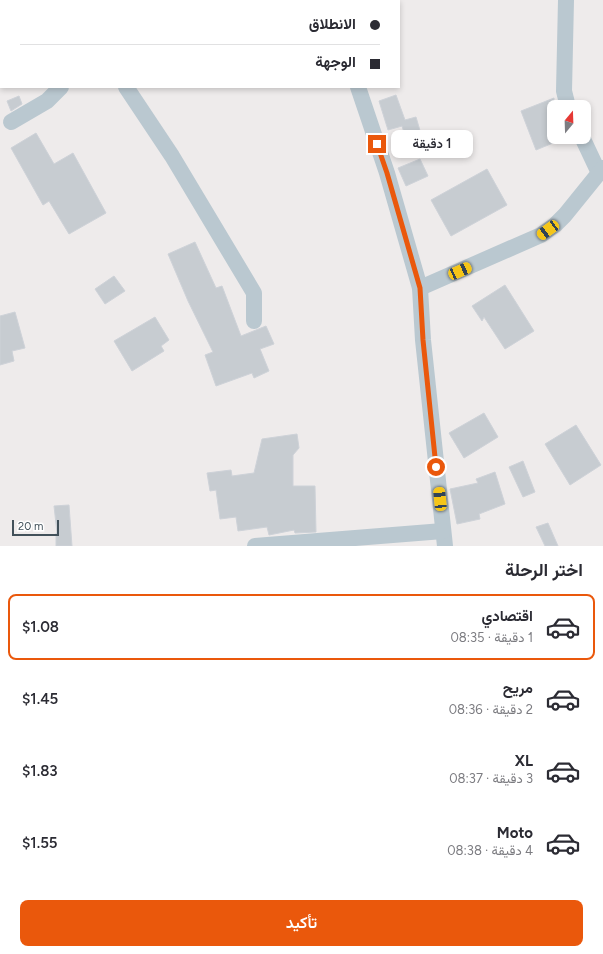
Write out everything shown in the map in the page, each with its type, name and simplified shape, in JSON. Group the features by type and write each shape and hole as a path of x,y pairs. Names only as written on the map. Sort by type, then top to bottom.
{"street":[{"path":"566,0 564,91 566,100"},
{"path":"11,122 47,101 60,88"},
{"path":"127,88 172,156 254,293 254,321"},
{"path":"255,546 444,538 423,340 420,288 387,173 358,88"},
{"path":"420,288 541,235 555,225 565,215 601,170 586,144"}],"building":[{"path":"396,95 405,120 416,117 421,134 406,139 402,126 388,130 379,101"},
{"path":"19,96 22,104 11,111 7,101"},
{"path":"547,101 547,144 551,144 536,150 521,111"},
{"path":"36,133 54,164 73,153 106,213 69,234 49,201 43,205 11,148"},
{"path":"420,159 428,176 406,186 398,168"},
{"path":"487,169 507,205 451,236 431,200"},
{"path":"195,242 216,288 222,286 241,336 266,326 274,344 260,349 269,371 254,378 252,373 216,386 205,355 213,352 188,301 168,254"},
{"path":"114,276 125,291 105,304 95,289"},
{"path":"505,285 534,331 505,349 484,317 482,321 472,306"},
{"path":"15,312 25,348 12,351 14,361 0,365 0,316"},
{"path":"155,317 169,340 161,346 164,351 132,371 114,341"},
{"path":"484,413 498,437 464,458 449,433"},
{"path":"576,425 601,465 570,485 545,444"},
{"path":"297,434 299,448 293,455 293,486 315,486 316,532 295,533 294,530 269,535 267,527 238,531 236,517 220,519 216,490 210,491 207,473 231,470 232,476 254,473 262,439"},
{"path":"523,461 535,492 523,497 509,467"},
{"path":"495,472 505,504 479,514 480,519 457,524 450,489 478,483 476,479"},
{"path":"69,505 72,546 56,546 57,533 54,506"},
{"path":"548,523 558,546 545,546 536,527"}],"route":[{"path":"377,144 387,173 420,288 423,340 436,467"}]}
